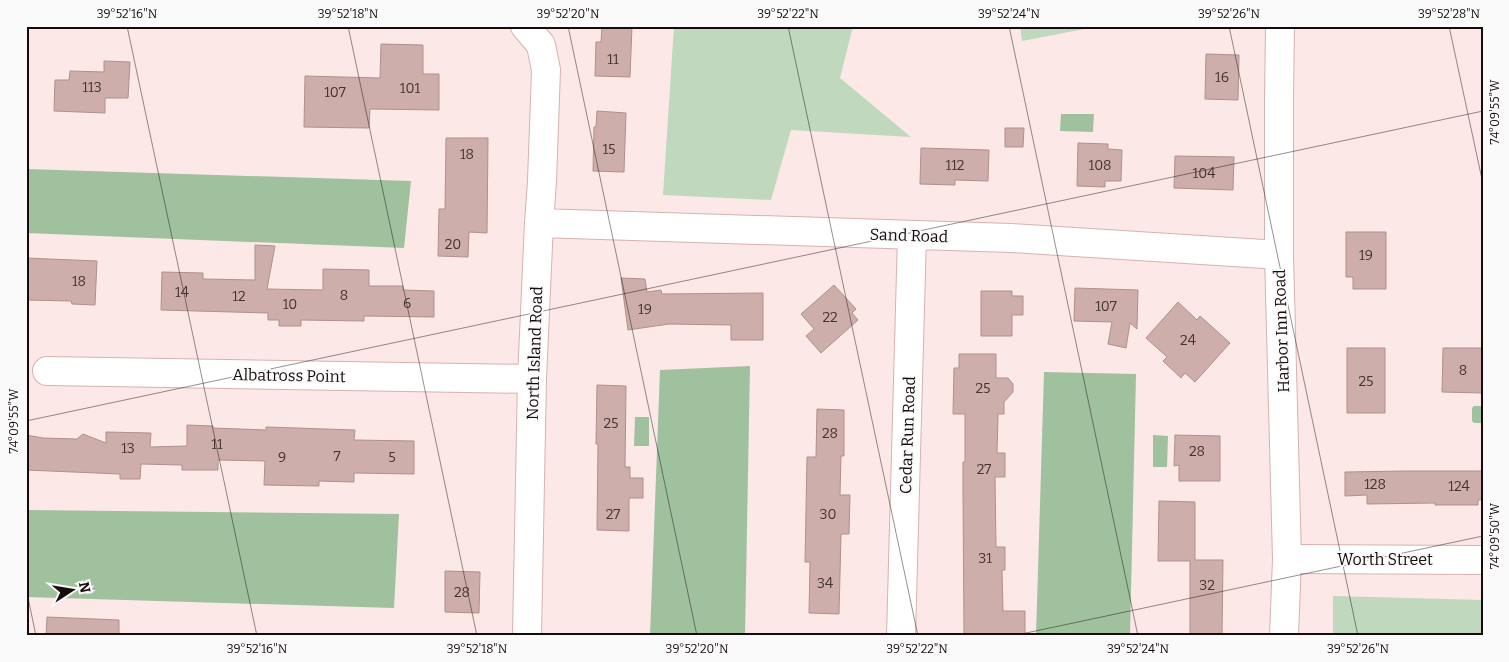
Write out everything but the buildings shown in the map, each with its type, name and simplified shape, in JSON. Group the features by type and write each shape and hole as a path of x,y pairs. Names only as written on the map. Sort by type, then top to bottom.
{"street":[{"name":"North Island Road","path":"525,26 540,45 546,70 532,379 527,636"},
{"name":"Harbor Inn Road","path":"1280,26 1279,255 1287,559 1284,636"},
{"name":"Sand Road","path":"539,223 1011,238 1279,255"},
{"name":"Cedar Run Road","path":"901,636 912,235"},
{"name":"Albatross Point","path":"47,371 532,379"},
{"name":"Worth Street","path":"1287,559 1483,560"}],"shaded area":[{"path":"674,26 853,26 840,78 911,137 791,130 771,200 663,195"},
{"path":"1020,26 1100,26 1022,41"},
{"path":"1061,114 1094,114 1093,132 1060,131"},
{"path":"26,169 411,181 404,248 26,233"},
{"path":"750,366 745,636 650,636 660,370"},
{"path":"1044,372 1136,374 1130,636 1036,636"},
{"path":"1474,406 1483,406 1483,423 1474,423 1472,421 1472,408"},
{"path":"635,417 649,417 649,446 634,446"},
{"path":"1153,435 1168,436 1167,467 1153,467"},
{"path":"26,510 399,514 394,608 26,597"},
{"path":"1333,596 1483,600 1483,636 1333,636"}]}
